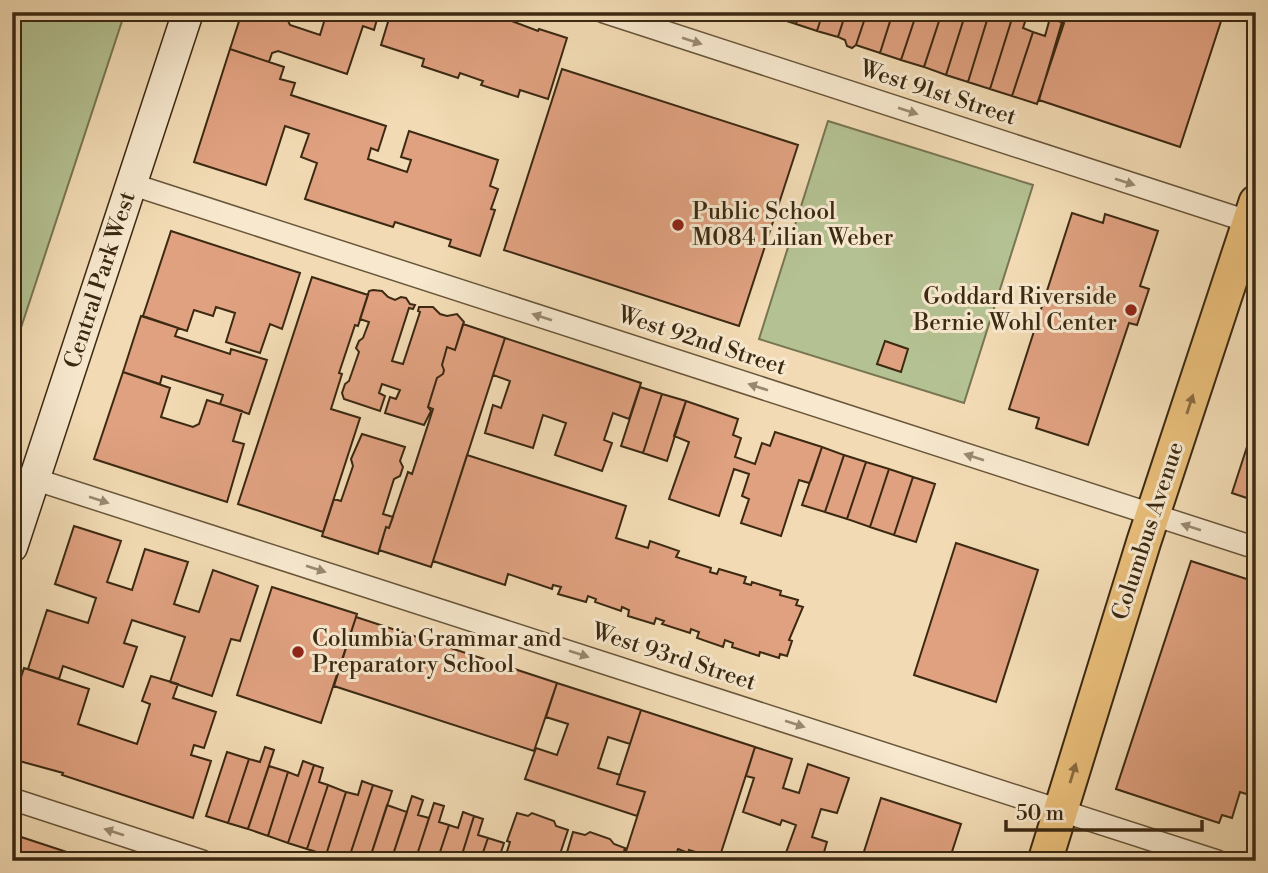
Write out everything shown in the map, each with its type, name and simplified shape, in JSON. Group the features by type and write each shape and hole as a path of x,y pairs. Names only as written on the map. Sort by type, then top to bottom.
{"main road":[{"name":"Central Park West","path":"12,547 188,12"},
{"name":"Columbus Avenue","path":"1045,861 1153,515 1254,216"}],"street":[{"name":"West 91st Street","path":"604,12 1254,216"},
{"name":"West 92nd Street","path":"131,184 1256,548"},
{"name":"West 93rd Street","path":"34,479 1217,861"},
{"path":"12,799 202,861"}],"green space":[{"path":"12,12 125,12 12,355"},
{"path":"828,121 1033,185 964,403 759,339"}],"building":[{"path":"242,12 289,12 287,19 290,25 320,35 327,12 379,12 374,30 363,26 347,74 278,51 272,53 269,62 230,49"},
{"path":"391,12 488,12 538,31 539,29 567,38 548,99 520,90 518,97 481,85 483,81 460,73 458,78 422,66 424,59 381,45"},
{"path":"775,12 800,12 796,24 774,17"},
{"path":"800,12 823,12 817,31 796,24"},
{"path":"823,12 846,12 838,37 817,31"},
{"path":"846,12 867,12 856,45 852,48 838,37"},
{"path":"867,12 893,12 880,53 856,45"},
{"path":"893,12 917,12 901,60 880,53"},
{"path":"917,12 942,12 924,67 901,60"},
{"path":"942,12 966,12 946,75 924,67"},
{"path":"966,12 978,12 988,17 968,82 946,75"},
{"path":"1001,12 1014,12 990,89 968,82 988,17 998,20"},
{"path":"1014,12 1028,13 1023,28 1033,32 1012,96 990,89"},
{"path":"1065,12 1224,12 1180,147 1039,100"},
{"path":"1050,18 1064,23 1037,104 1012,96 1033,32 1045,36"},
{"path":"230,49 284,67 280,79 295,83 291,95 386,126 378,151 371,148 368,159 407,172 411,160 401,157 409,131 498,160 490,186 498,189 491,209 495,210 480,256 449,246 451,240 395,222 393,227 305,199 317,163 301,157 309,134 285,126 266,185 194,162"},
{"path":"562,69 798,145 739,326 504,250"},
{"path":"1072,213 1103,223 1105,214 1158,231 1140,286 1149,289 1137,325 1129,323 1088,445 1036,428 1039,418 1009,409"},
{"path":"171,231 300,273 282,329 270,324 260,353 226,342 235,313 216,307 213,316 194,310 187,331 143,316"},
{"path":"312,277 368,295 339,373 342,374 331,409 360,418 323,532 238,504"},
{"path":"369,291 382,291 395,300 406,298 410,304 415,305 413,309 409,308 392,361 403,364 420,312 419,307 433,307 440,314 447,316 457,314 464,322 455,350 447,347 442,365 443,374 437,378 428,407 431,411 424,425 385,413 390,397 396,399 400,390 382,384 379,393 385,396 380,411 344,399 342,393 359,352 356,348 369,322 360,319"},
{"path":"141,316 178,328 175,336 230,354 231,349 267,360 249,414 220,404 223,395 162,376 160,384 123,372"},
{"path":"463,324 505,338 431,567 379,550 408,472 412,474 433,409 428,407 437,378 443,374 442,365 447,347 455,350"},
{"path":"505,338 641,383 629,419 613,413 604,440 612,443 602,471 555,455 566,423 543,415 533,448 485,433 493,405 501,408 510,381 493,375"},
{"path":"885,341 908,349 901,372 877,364"},
{"path":"123,372 170,388 161,417 193,427 199,424 207,400 242,411 233,441 244,444 227,502 94,459"},
{"path":"640,387 662,394 643,453 621,446"},
{"path":"662,394 686,401 667,461 643,453"},
{"path":"686,401 738,419 733,435 741,438 735,457 755,464 762,443 770,446 775,432 822,447 809,483 799,480 781,536 741,523 749,499 742,496 749,474 734,469 719,516 669,499 689,442 674,436"},
{"path":"1256,419 1256,501 1232,493"},
{"path":"362,434 405,447 400,461 403,467 400,476 394,479 383,514 393,517 389,528 386,527 378,554 322,536 334,499 341,501 353,466 351,459"},
{"path":"822,447 844,455 825,512 802,505"},
{"path":"467,455 626,506 616,538 648,548 650,541 679,551 676,557 711,568 710,572 717,574 719,569 746,577 744,583 751,585 752,582 781,591 780,595 798,600 796,605 803,607 789,640 792,641 787,656 780,654 779,658 760,652 759,656 732,647 733,643 725,640 723,647 697,638 699,632 691,629 690,633 662,624 664,621 656,618 654,624 628,616 629,610 622,607 621,611 595,602 596,599 588,596 586,602 558,594 561,587 553,585 552,589 508,574 505,585 433,561"},
{"path":"844,455 866,462 847,519 825,512"},
{"path":"866,462 889,469 870,527 847,519"},
{"path":"889,469 913,477 894,535 870,527"},
{"path":"913,477 935,484 916,542 894,535"},
{"path":"74,526 121,541 107,582 132,590 145,549 188,562 174,604 199,612 213,570 258,586 240,641 231,639 212,696 170,682 185,637 132,620 124,643 137,647 123,687 63,666 59,679 28,669 47,610 88,623 96,598 55,584"},
{"path":"956,543 1038,570 996,702 914,675"},
{"path":"1191,561 1256,582 1256,797 1240,792 1232,818 1222,815 1219,823 1116,789"},
{"name":"Columbia Grammar and Preparatory School","path":"272,587 357,614 321,723 237,695"},
{"path":"356,617 557,683 534,751 334,686"},
{"path":"24,668 89,689 78,724 137,744 150,704 142,701 151,676 178,684 173,698 216,712 204,748 194,745 191,755 211,761 193,818 62,775 63,773 12,759 12,705"},
{"path":"557,683 641,710 630,744 608,737 598,768 620,775 617,784 645,792 637,816 525,779 536,748 557,755 568,724 546,717"},
{"path":"641,710 755,747 719,859 678,849 674,861 623,861 645,792 617,784"},
{"path":"265,747 274,750 248,829 228,823 249,759 260,762"},
{"path":"755,747 792,759 783,788 799,793 808,764 849,778 837,813 821,809 812,837 827,842 822,859 826,861 783,861 796,825 782,820 780,825 743,812 754,778 746,776"},
{"path":"227,752 249,759 228,823 206,816"},
{"path":"303,761 314,765 288,843 268,836 288,772 298,776"},
{"path":"314,765 323,768 319,782 328,785 307,849 288,843"},
{"path":"269,766 288,772 268,836 248,829"},
{"path":"362,781 373,785 348,861 326,855 346,792 358,795"},
{"path":"328,785 346,792 326,855 307,849"},
{"path":"373,785 392,791 369,861 348,861"},
{"path":"412,796 423,800 418,815 429,818 415,861 391,861"},
{"path":"881,798 961,824 949,861 861,861"},
{"path":"434,803 444,806 439,822 449,825 437,861 415,861"},
{"path":"387,805 407,812 391,861 369,861"},
{"path":"463,812 474,816 460,861 437,861 449,825 458,828"},
{"path":"517,813 528,816 532,813 554,821 556,826 568,830 556,861 504,861 510,842 507,841"},
{"path":"474,816 483,819 478,835 488,838 480,861 460,861"},
{"path":"573,832 585,835 590,832 625,848 621,861 565,859"},
{"path":"12,834 94,861 12,861"},
{"path":"488,838 504,843 498,861 480,861"},
{"path":"678,849 688,853 689,850 724,861 674,861"}],"place":[{"name":"Public School M084 Lilian Weber","path":"678,225"},
{"name":"Goddard Riverside Bernie Wohl Center","path":"1131,310"},
{"name":"Columbia Grammar and Preparatory School","path":"298,652"}]}
